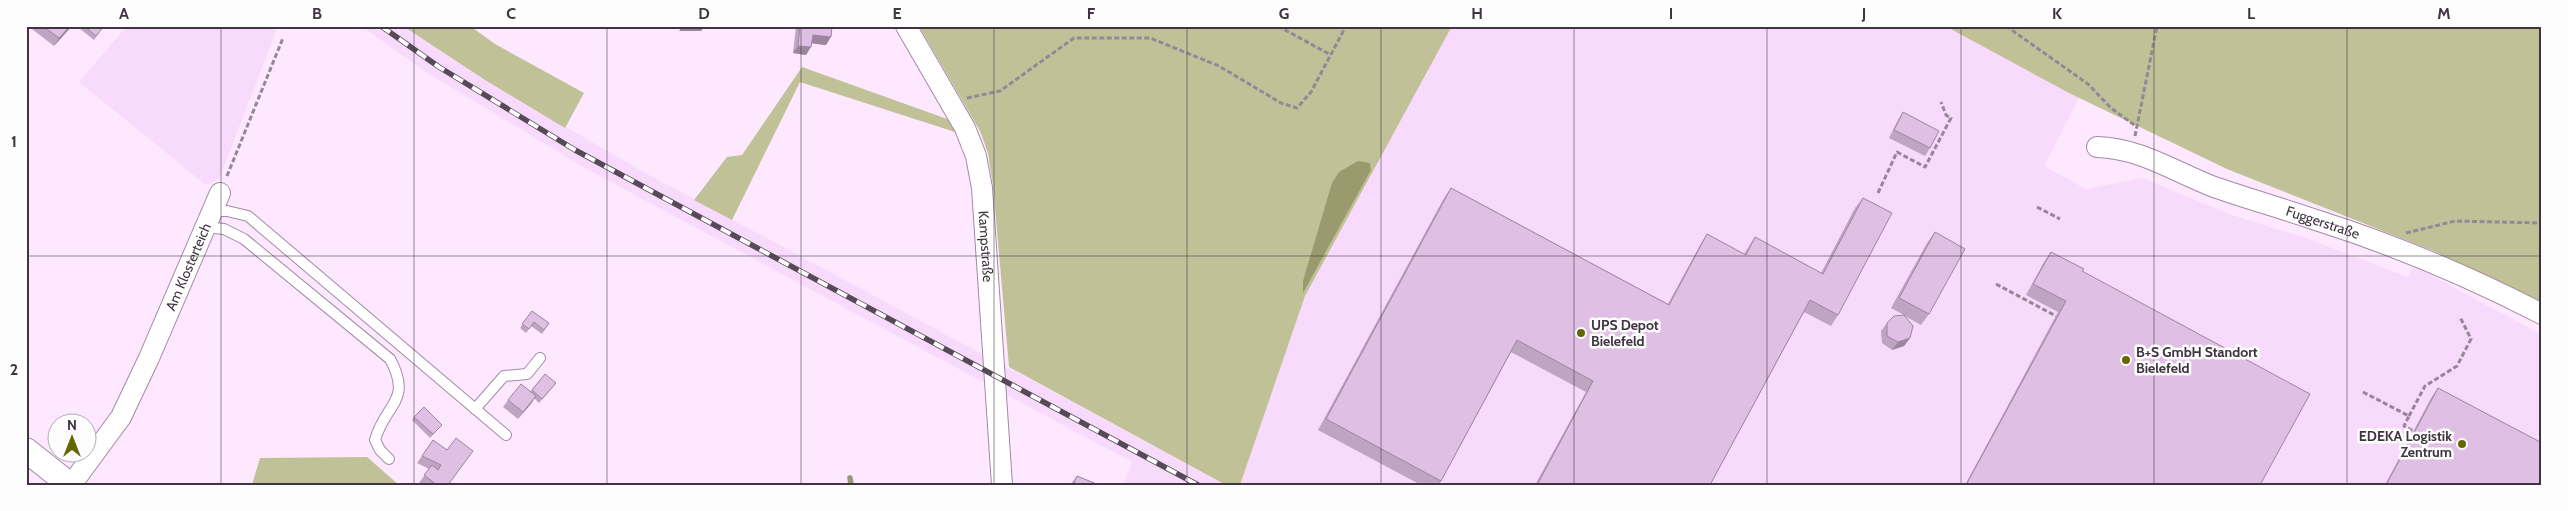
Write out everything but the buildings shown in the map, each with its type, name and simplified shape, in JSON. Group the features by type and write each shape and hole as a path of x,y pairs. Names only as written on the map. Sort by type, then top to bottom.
{"street":[{"name":"Kampstraße","path":"906,26 951,101 965,128 976,156 982,188 1002,485"},
{"name":"Fuggerstraße","path":"2097,148 2115,148 2133,152 2215,187 2374,240 2470,279 2542,314"},
{"name":"Am Klosterteich","path":"70,485 121,416 149,358 213,210"},
{"path":"26,450 70,485"}],"lane":[{"path":"213,210 248,216 506,435"},
{"path":"213,210 224,229 244,239 390,359 399,376 400,389 394,404 378,429 375,440 380,450 389,459"},
{"path":"475,408 504,376 527,374 540,358"}],"path":[{"path":"1278,26 1330,54"},
{"path":"951,101 1000,91 1074,38 1150,38 1219,66 1281,104 1297,108 1310,92 1346,26"},
{"path":"2006,26 2088,84 2111,108 2137,127"},
{"path":"2137,132 2139,111 2157,26"},
{"path":"213,210 283,38"},
{"path":"1878,193 1897,152 1925,167 1951,118 1946,115 1941,102"},
{"path":"2037,207 2060,218"},
{"path":"2374,240 2455,221 2542,223"},
{"path":"1996,284 2056,316"},
{"path":"2413,431 2404,426 2425,386 2457,366 2471,339 2460,317"},
{"path":"2363,392 2409,416"}],"shaded area":[{"path":"127,26 270,26 276,31 219,179 206,185 79,82"},
{"path":"361,26 403,26 485,80 640,170 1226,485 1123,485 1132,462 585,168 426,72"},
{"path":"403,26 470,26 495,44 584,93 565,128 485,80"},
{"path":"919,26 1452,26 1305,296 1240,485 1226,485 1009,367 993,185 988,153 980,131"},
{"path":"1452,26 1945,26 2079,98 2044,166 2086,189 2142,178 2232,215 2306,238 2407,277 2414,266 2542,335 2542,485 1240,485 1305,296"},
{"path":"1945,26 2542,26 2542,306 2436,252 2227,169 2069,93"},
{"path":"802,67 950,120 955,132 800,82 732,220 694,200 727,157 742,155"},
{"path":"1358,161 1370,163 1371,170 1303,293 1303,281 1332,183 1339,172"},
{"path":"367,457 399,485 252,485 260,458"}],"waterway":[{"path":"850,478 851,485"}],"railway":[{"path":"381,26 439,67 575,150 1198,485"}],"place":[{"name":"UPS Depot Bielefeld","path":"1581,333"},
{"name":"B+S GmbH Standort Bielefeld","path":"2126,360"},
{"name":"EDEKA Logistik Zentrum","path":"2462,444"}]}
